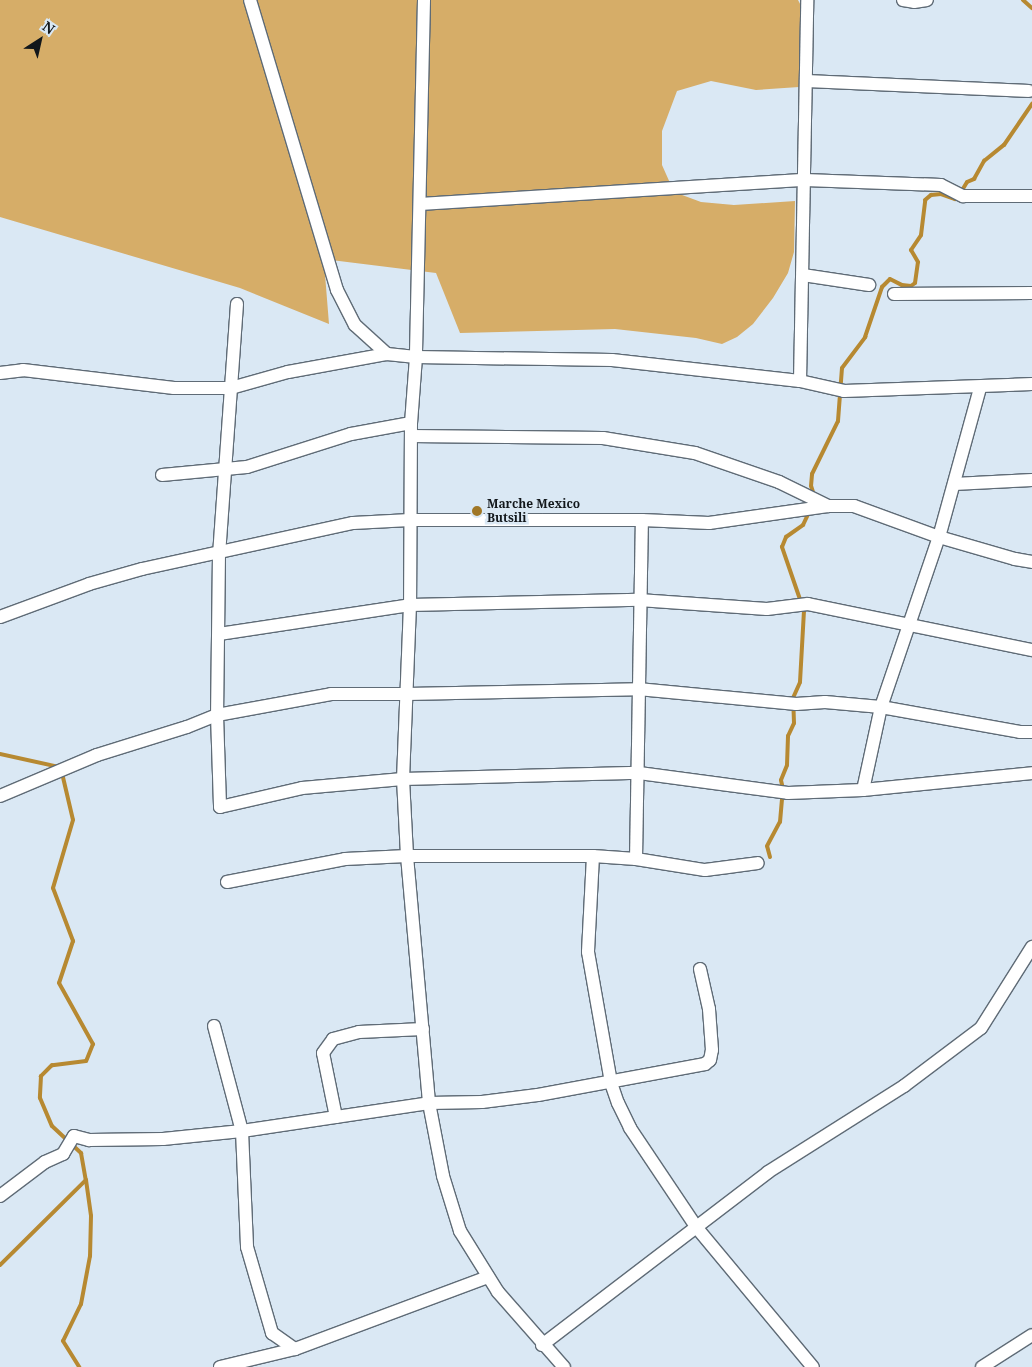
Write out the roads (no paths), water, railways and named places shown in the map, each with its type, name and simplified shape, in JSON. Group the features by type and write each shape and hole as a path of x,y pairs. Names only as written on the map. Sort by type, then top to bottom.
{"street":[{"path":"250,0 337,290 354,325 387,354"},
{"path":"424,0 416,357 410,436 410,606 402,779 407,856 430,1103 443,1176 460,1231 498,1292 542,1345 564,1367"},
{"path":"800,381 807,0"},
{"path":"904,0 914,2 927,0"},
{"path":"807,81 1029,91"},
{"path":"420,204 805,180 940,185 960,195 1032,196"},
{"path":"803,275 869,284"},
{"path":"894,294 1032,294"},
{"path":"237,304 219,554 217,715 220,807 302,788 402,779 639,773 784,793 863,790 1032,773"},
{"path":"0,373 23,370 174,388 230,388 288,372 387,354 416,357 612,360 800,381 840,390 980,388 1032,384"},
{"path":"863,790 881,707 939,537 980,388"},
{"path":"162,475 224,471 247,467 351,434 411,423"},
{"path":"410,436 603,438 695,453 779,482 828,506"},
{"path":"954,484 1032,480"},
{"path":"0,617 89,584 142,569 219,554 353,523 410,520 642,520 709,523 828,506 854,506 939,537 1032,562"},
{"path":"636,859 639,773 639,600 642,520"},
{"path":"219,634 410,606 639,600 767,609 803,604 909,623 1032,650"},
{"path":"0,796 97,755 187,727 217,715 331,694 638,689 791,703 825,702 881,707 1020,732 1032,732"},
{"path":"227,882 345,859 407,856 593,856 636,859 706,870 758,863"},
{"path":"593,856 588,952 611,1083 630,1128 697,1228 812,1367"},
{"path":"542,1345 768,1172 904,1086 981,1028 1032,947"},
{"path":"0,1196 45,1162 63,1154 74,1136 89,1140 163,1139 242,1131 430,1103 482,1102 611,1083 706,1064 710,1060 712,1050 709,1009 700,969"},
{"path":"214,1026 242,1131 247,1247 272,1333 295,1349"},
{"path":"336,1117 323,1053 333,1039 359,1032 423,1029"},
{"path":"220,1367 295,1349 488,1277"},
{"path":"982,1367 1032,1335"}],"waterway":[{"path":"1023,0 1032,8"},
{"path":"814,495 811,486 812,474 838,421 842,368 865,337 882,287 890,279 902,285 911,286 915,283 918,262 911,250 921,235 925,200 931,195 941,194 955,199 958,197 967,182 974,179 984,161 1004,145 1032,104"},
{"path":"770,857 767,846 780,822 783,789 781,780 787,765 788,736 794,723 793,698 800,682 804,611 782,547 786,537 803,525 809,512"},
{"path":"0,754 59,767"},
{"path":"62,773 73,820 53,888 73,941 59,983 93,1044 86,1061 52,1065 41,1076 40,1098 52,1126 81,1153 86,1180 91,1216 90,1256 81,1304 63,1341 79,1367"},
{"path":"0,1265 86,1180"}],"place":[{"name":"Marche Mexico Butsili","path":"477,511"}]}
